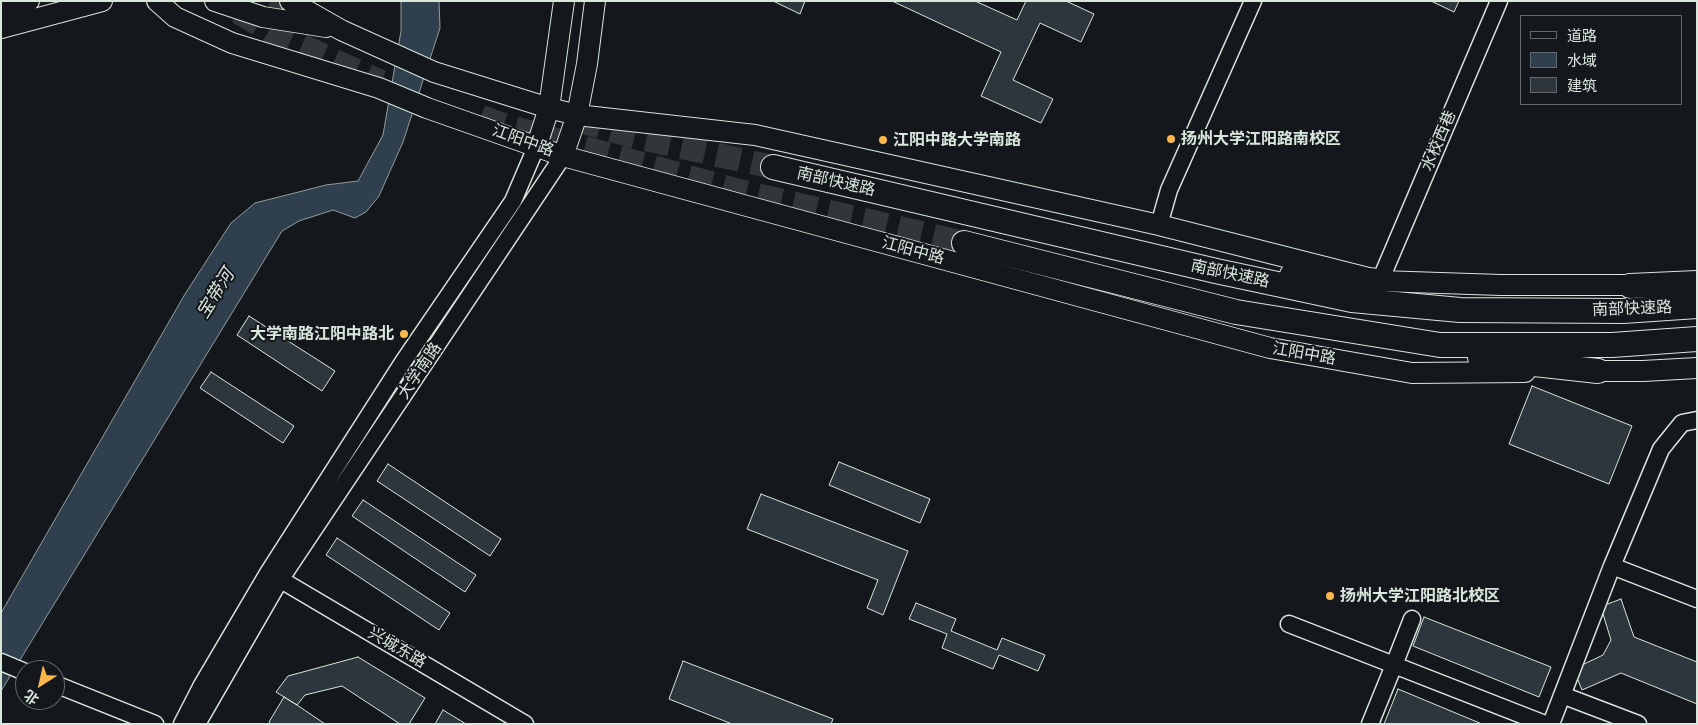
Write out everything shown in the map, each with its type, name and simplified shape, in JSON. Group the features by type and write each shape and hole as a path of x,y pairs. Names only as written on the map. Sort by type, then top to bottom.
{"highway":[{"name":"南部快速路","path":"772,167 1216,271 1352,300 1460,310 1623,311 1697,306"},
{"path":"1000,221 1061,226 1283,274 1380,281"},
{"name":"南部快速路","path":"964,243 1236,312 1440,345 1612,345 1697,339"},
{"path":"1630,286 1697,282"},
{"path":"1236,312 1302,334 1448,355 1598,371"}],"main road":[{"path":"1,9 29,1"},
{"path":"1,28 102,1"},
{"name":"江阳中路","path":"157,1 176,17 232,43 379,88 427,108 564,156 1270,348 1412,373 1643,371 1697,368"},
{"path":"215,1 263,17 341,30"},
{"path":"290,1 341,30 434,72 577,115 755,134 1159,225 1380,281 1502,285 1630,286"},
{"name":"大学南路","path":"536,145 549,108 564,1"},
{"name":"大学南路","path":"564,156 577,115 587,64 595,1"}],"street":[{"path":"1159,225 1169,190 1253,1"},
{"name":"水校西巷","path":"1380,281 1499,1"},
{"name":"大学南路","path":"197,724 274,576 403,362 513,201 536,145"},
{"name":"大学南路","path":"182,724 202,685 274,576 564,156"},
{"path":"1551,724 1612,566 1661,449 1682,422 1697,420"},
{"path":"1612,566 1697,599"},
{"name":"兴城东路","path":"274,576 525,724"},
{"path":"1370,724 1412,620"},
{"path":"1289,624 1545,724"},
{"path":"1,662 15,668"},
{"path":"65,688 155,724"},
{"path":"1562,695 1638,724"}],"water":[{"name":"宝带河","path":"401,1 439,1 440,28 403,142 379,196 366,212 355,218 333,210 299,221 282,231 20,660 15,660 15,668 1,691 1,613 185,294 231,223 255,203 326,185 358,181 383,135 401,31"}],"building":[{"path":"773,1 805,1 800,14"},
{"path":"892,1 975,1 1017,20 1026,1 1066,1 1094,14 1081,42 1040,23 1013,80 1053,99 1041,123 981,96 1001,52"},
{"path":"1431,1 1459,1 1454,12"},
{"path":"249,316 335,371 322,391 237,335"},
{"path":"211,372 294,426 283,443 200,388"},
{"path":"1532,386 1632,426 1609,484 1509,444"},
{"path":"839,462 930,499 920,523 829,485"},
{"path":"388,464 501,539 490,556 377,481"},
{"path":"761,494 908,551 883,615 867,608 878,580 747,529"},
{"path":"363,500 476,575 465,592 352,516"},
{"path":"337,538 450,613 439,630 326,555"},
{"path":"1621,599 1634,637 1697,662 1697,704 1621,673 1582,690 1576,675 1580,666 1603,655 1611,640 1603,614 1605,605"},
{"path":"916,603 956,619 951,631 997,650 1002,638 1045,655 1038,671 999,655 993,669 942,648 947,634 909,619"},
{"path":"1424,617 1551,667 1539,697 1413,646"},
{"path":"358,657 425,698 409,724 400,724 342,686 305,695 297,705 276,692 288,676"},
{"path":"683,661 833,719 831,724 732,724 669,699"},
{"path":"1398,689 1482,724 1384,724"},
{"path":"284,697 325,724 271,724 269,722"},
{"path":"443,710 466,724 435,724"}],"tunnel":[{"path":"271,1 312,23"},
{"path":"238,12 274,33 381,82"},
{"path":"481,117 735,190 964,243"},
{"path":"577,120 636,137 773,167"}],"place":[{"name":"扬州大学江阳路南校区","path":"1171,139"},
{"name":"江阳中路大学南路","path":"883,140"},
{"name":"大学南路江阳中路北","path":"404,334"},
{"name":"扬州大学江阳路北校区","path":"1330,596"}]}
